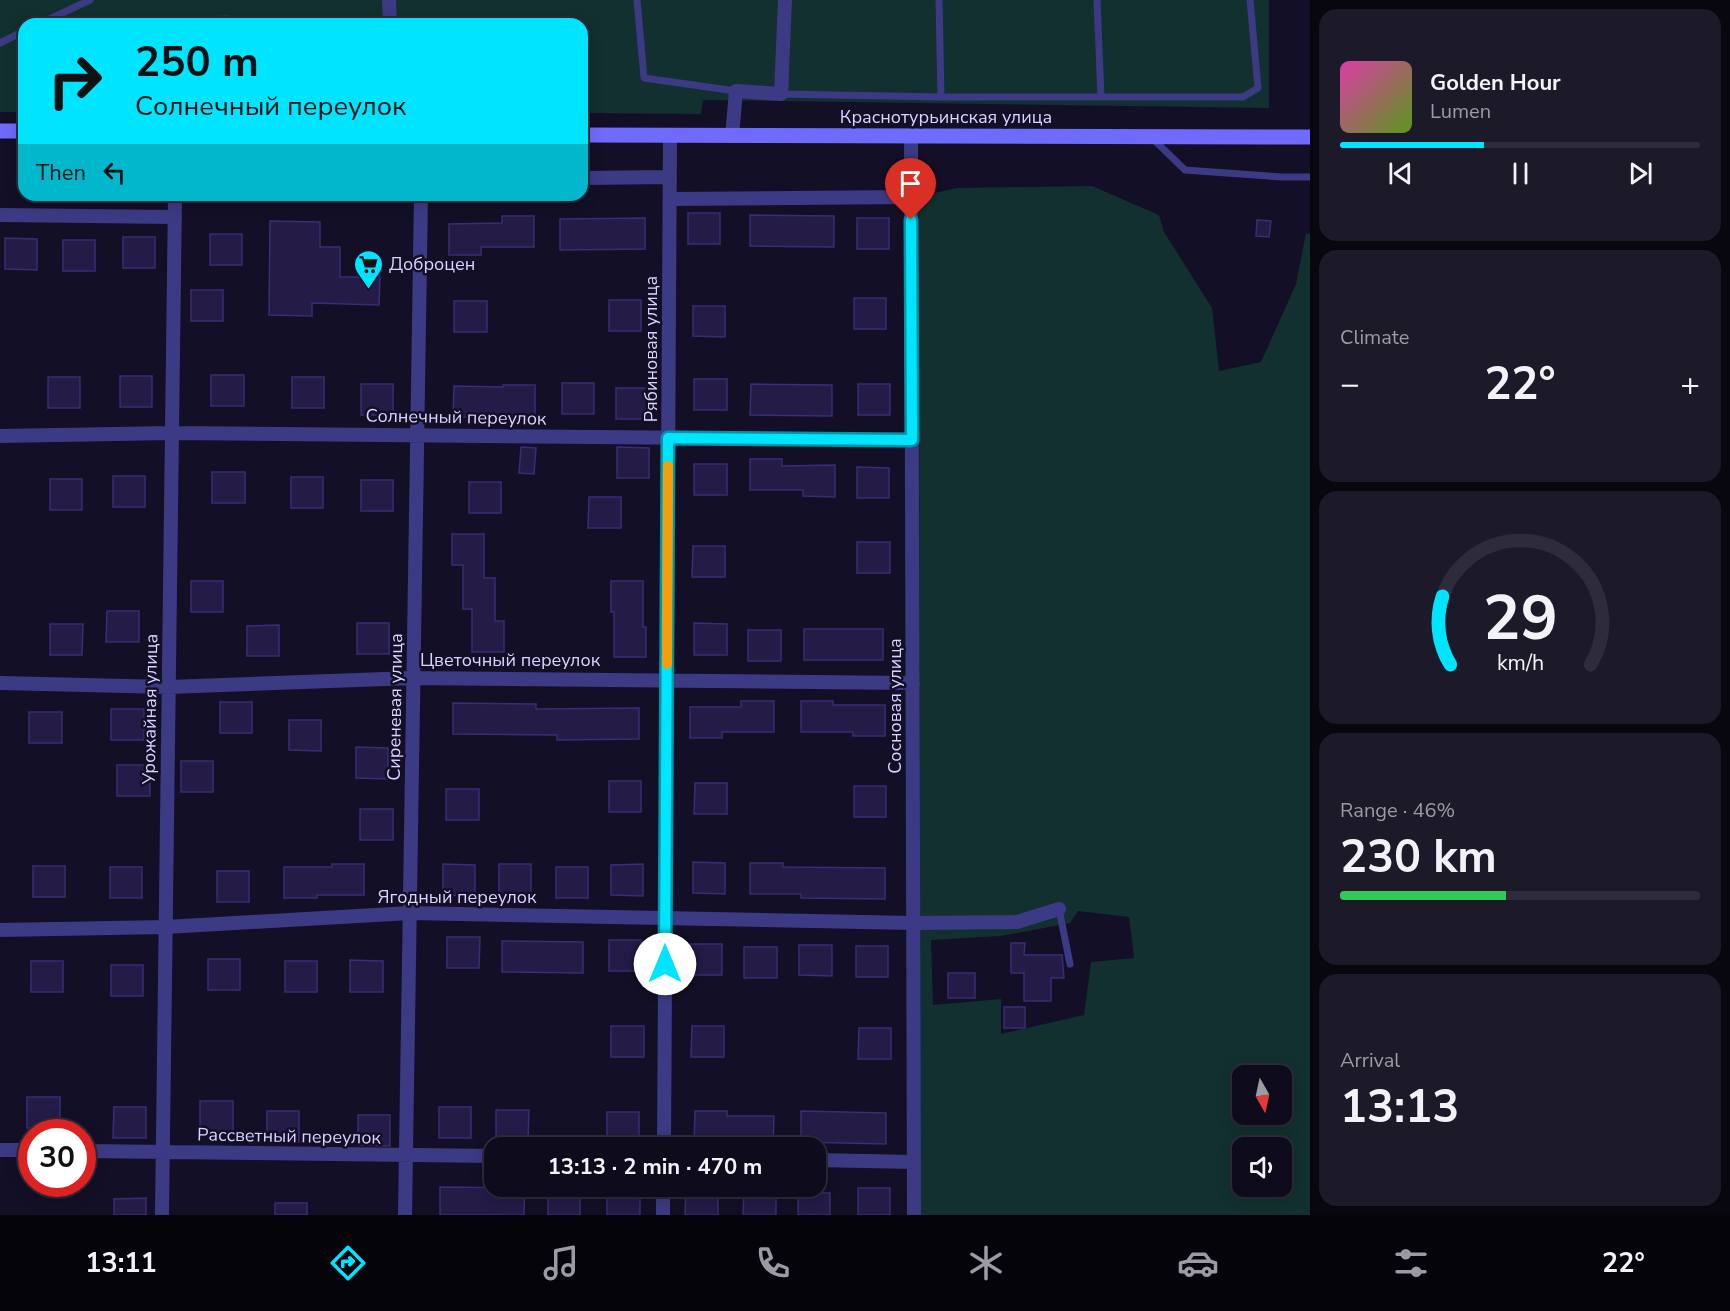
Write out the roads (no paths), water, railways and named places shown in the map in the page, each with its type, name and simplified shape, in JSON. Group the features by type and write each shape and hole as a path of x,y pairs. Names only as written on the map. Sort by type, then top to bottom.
{"main road":[{"path":"0,131 18,131"},
{"name":"Краснотурьинская улица","path":"588,135 1310,137"}],"street":[{"path":"389,0 390,18"},
{"path":"732,136 736,91 781,94 785,0"},
{"name":"Рябиновая улица","path":"663,1137 670,135"},
{"name":"Сосновая улица","path":"911,136 914,1215"},
{"path":"588,178 670,177"},
{"path":"670,199 911,197"},
{"name":"Урожайная улица","path":"162,1215 175,201"},
{"name":"Сиреневая улица","path":"405,1215 421,201"},
{"path":"0,215 175,217"},
{"name":"Солнечный переулок","path":"0,436 417,435 912,440"},
{"name":"Цветочный переулок","path":"0,683 169,687 413,678 913,682"},
{"name":"Ягодный переулок","path":"0,930 166,927 410,913 913,923 1017,922 1059,909"},
{"path":"0,1150 18,1150"},
{"name":"Рассветный переулок","path":"96,1151 484,1156"},
{"path":"826,1161 914,1162"},
{"path":"663,1197 663,1215"}],"lane":[{"path":"52,18 90,0"},
{"path":"637,0 644,78 736,91"},
{"path":"939,0 941,97"},
{"path":"1097,0 1101,97"},
{"path":"781,94 941,97 1242,97 1257,88 1250,0"},
{"path":"0,43 18,34"},
{"path":"1151,136 1185,170 1310,177"},
{"path":"1059,909 1070,964"}],"place":[{"name":"Доброцен","path":"368,290"}]}
